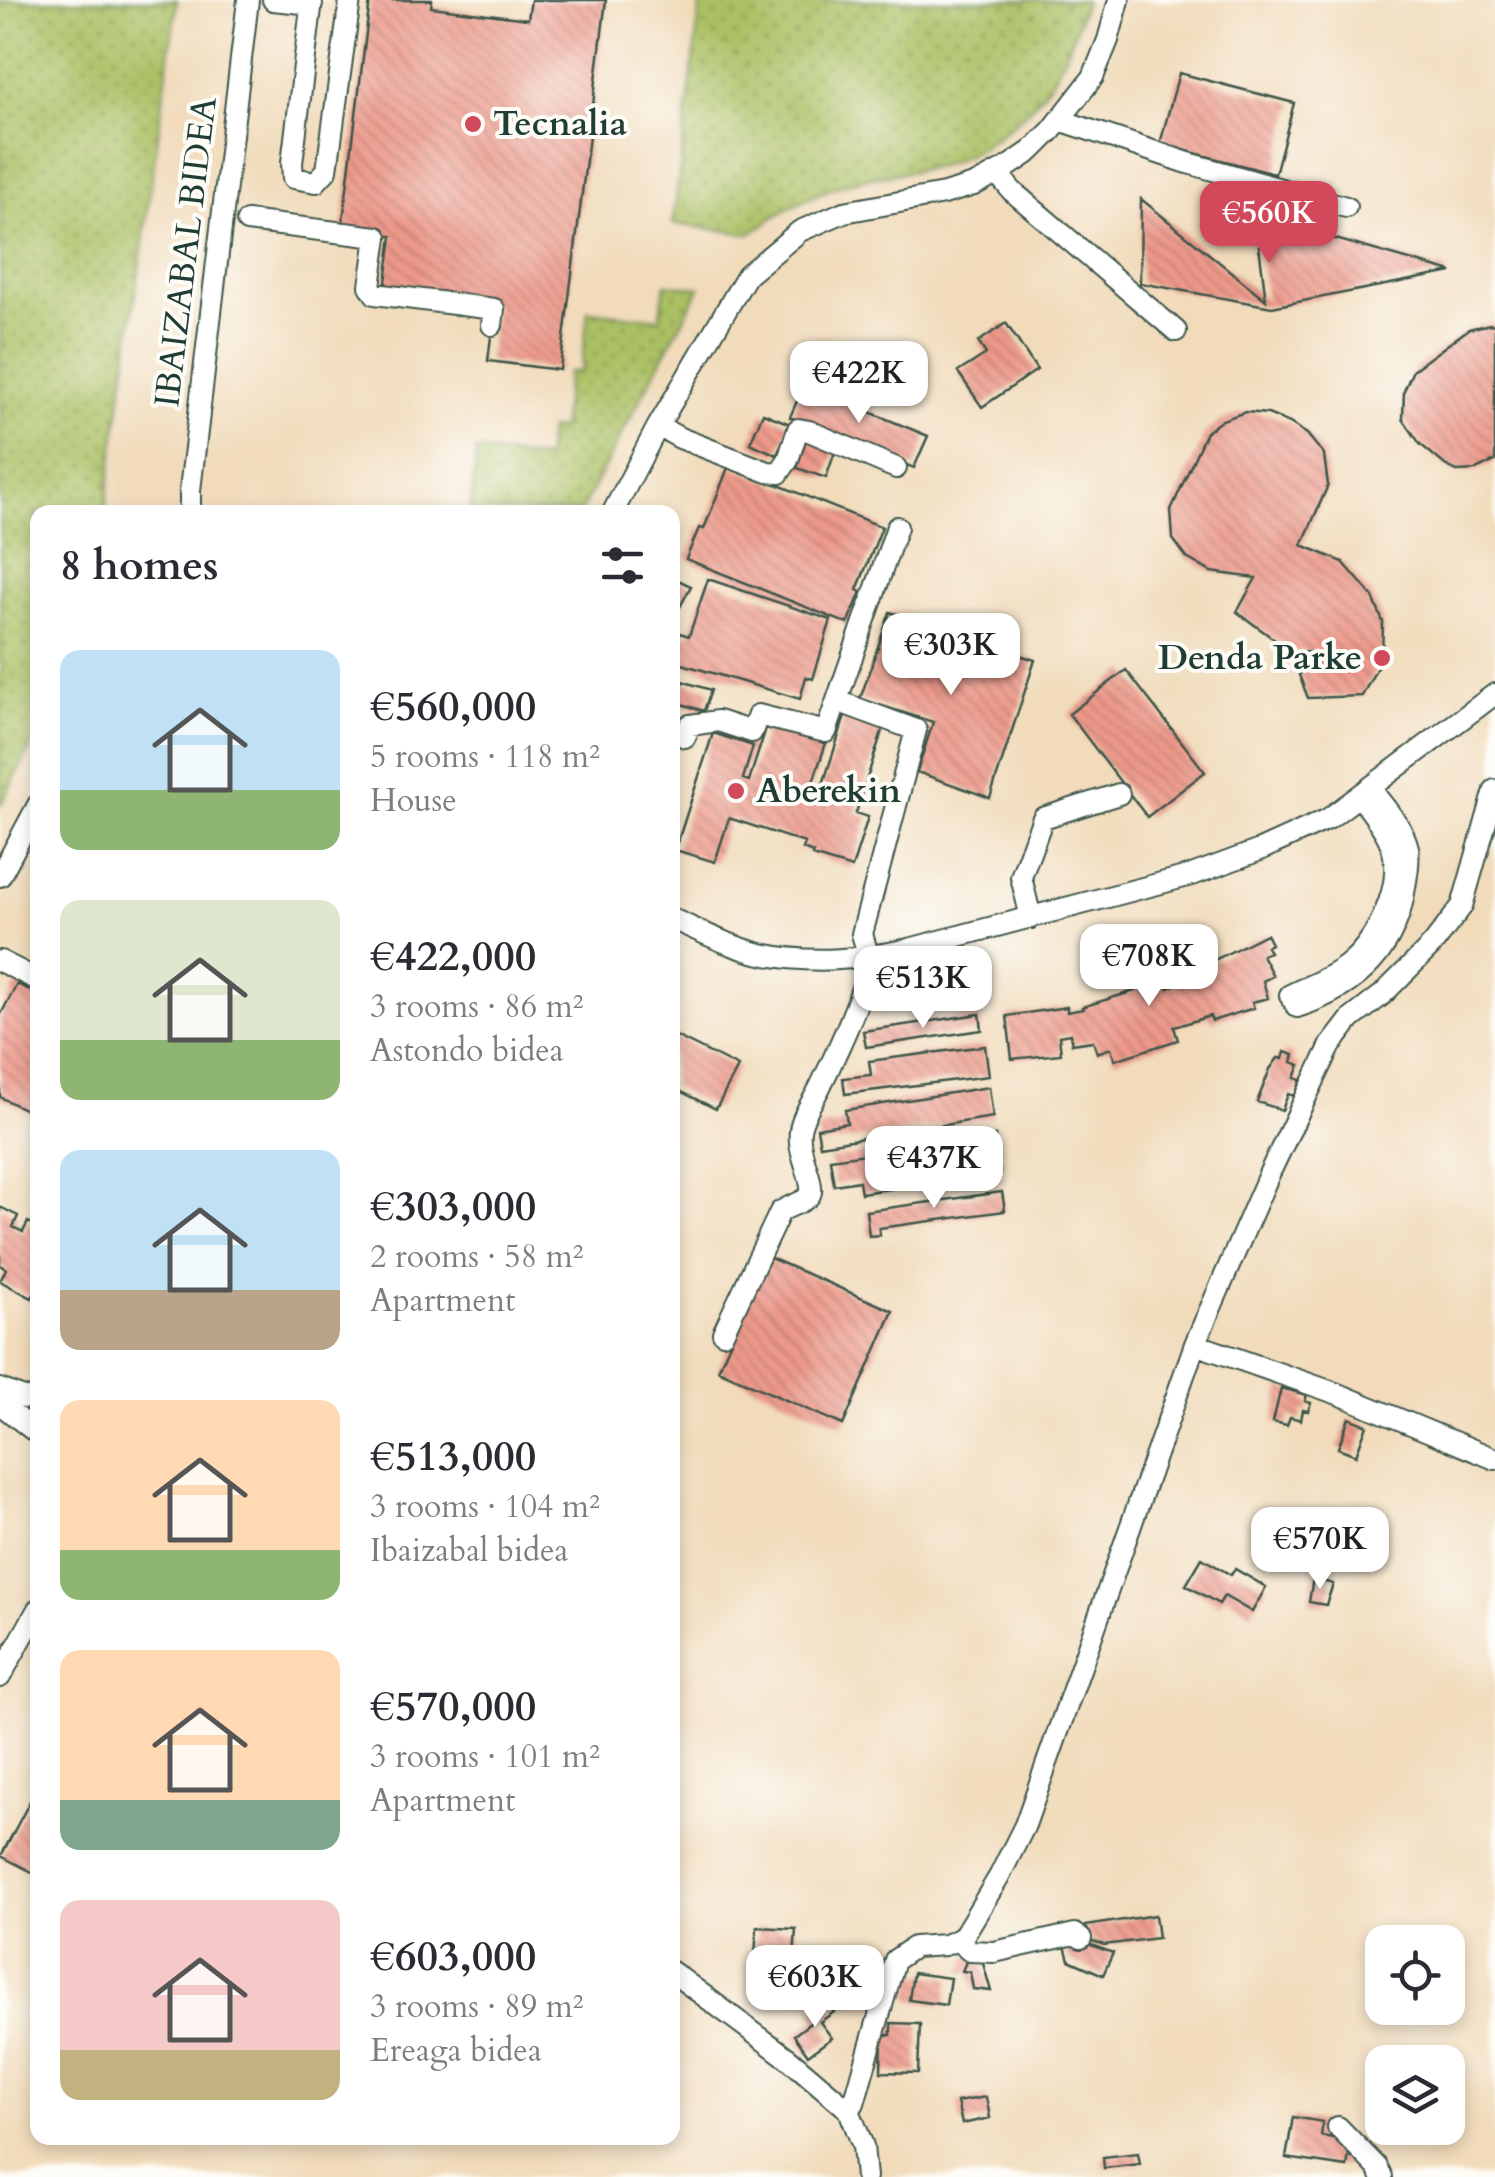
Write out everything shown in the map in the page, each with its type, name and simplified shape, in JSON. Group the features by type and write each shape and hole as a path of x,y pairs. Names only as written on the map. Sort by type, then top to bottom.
{"street":[{"name":"IBAIZABAL BIDEA","path":"190,505 248,0"},
{"path":"273,0 312,2 292,163 294,178 316,182 327,170 350,0"},
{"path":"617,505 747,275 800,231 844,212 974,185 1031,152 1093,77 1119,0"},
{"path":"1060,120 1346,207"},
{"path":"997,173 1012,192 1176,331"},
{"path":"247,220 377,237 370,286 374,294 494,309 492,325"},
{"path":"658,426 768,472 779,473 788,460 798,429 896,468"},
{"path":"685,737 690,724 718,721 752,732 758,715 826,732 897,527"},
{"path":"680,920 758,953 829,961 868,958 1192,875 1328,819 1495,694"},
{"path":"723,1333 780,1212 809,1198 812,1190 801,1155 800,1129 863,982 868,958 862,934 916,730 837,701"},
{"path":"848,2110 854,2103 895,1960 914,1946 944,1945 962,1938 1000,1877 1031,1810 1196,1344 1270,1172 1332,1045 1351,1019 1382,995 1433,944 1462,906 1495,790"},
{"path":"1365,792 1398,826 1408,846 1403,903 1391,936 1376,960 1323,999 1297,1008 1290,994 1345,967 1370,943 1384,915 1393,885 1395,857 1365,792"},
{"path":"1032,918 1021,876 1043,818 1119,794"},
{"path":"0,876 30,820"},
{"path":"0,961 30,976"},
{"path":"1196,1344 1341,1395 1495,1459"},
{"path":"0,1389 30,1399"},
{"path":"0,1404 30,1428"},
{"path":"0,1677 30,1624"},
{"path":"958,1940 970,1951 994,1952 1075,1934 1082,1938"},
{"path":"680,1978 789,2059 848,2110 863,2146 866,2177"},
{"path":"1338,2126 1382,2177"}],"green space":[{"path":"0,0 177,0 106,505 30,505 30,748 0,806"},
{"path":"701,0 1085,0 1070,44 1051,81 1025,113 989,142 941,165 829,189 788,208 750,234 673,224"},
{"path":"665,284 700,288 584,505 471,505 477,451 545,459 549,429 561,429 568,372 581,372 588,311 660,319"}],"building":[{"name":"Tecnalia","path":"370,0 432,0 431,7 528,19 531,0 606,0 560,370 488,361 495,304 385,290 392,236 342,229"},
{"path":"1179,73 1294,103 1275,174 1160,144"},
{"path":"1141,199 1266,300 1259,246 1304,230 1452,272 1272,307 1140,283"},
{"path":"1006,323 1037,370 982,407 958,372 986,354 978,342"},
{"path":"1495,325 1495,461 1476,470 1457,471 1420,444 1403,419 1404,391 1413,370 1469,329"},
{"path":"804,385 928,436 914,468 790,417"},
{"path":"1245,412 1268,414 1290,423 1307,434 1324,455 1328,485 1302,545 1343,562 1373,597 1383,622 1382,658 1362,696 1308,698 1299,675 1318,653 1290,651 1237,612 1256,578 1211,572 1187,558 1173,539 1171,510 1206,432 1222,420"},
{"path":"763,413 790,424 777,455 750,443"},
{"path":"807,436 837,446 826,478 797,468"},
{"path":"729,465 882,527 848,624 686,559 699,528 704,529"},
{"path":"708,579 831,620 813,679 806,677 800,699 680,663 680,633 689,636"},
{"path":"680,581 691,586 680,607"},
{"path":"890,612 1035,660 990,798 917,772 933,722 860,699"},
{"path":"1126,670 1205,772 1147,817 1069,714"},
{"path":"680,680 711,690 704,711 680,704"},
{"name":"Aberekin","path":"846,713 884,725 856,813 868,817 852,868 812,856 803,849 805,843 729,818 715,862 680,852 680,835 713,733 753,746 743,779 749,781 767,725 826,743 807,800 817,803"},
{"path":"1266,934 1271,944 1266,947 1269,952 1262,955 1273,976 1263,981 1268,998 1252,1002 1254,1008 1174,1027 1178,1040 1115,1060 1111,1048 1097,1053 1093,1041 1072,1044 1070,1034 1059,1036 1061,1054 1012,1059 1007,1016 1067,1007 1067,1012 1083,1009 1167,981 1169,988 1184,980 1181,977"},
{"path":"17,984 30,990 30,1112 0,1097 0,1016"},
{"path":"980,1014 982,1030 866,1047 863,1031"},
{"path":"680,1038 738,1067 716,1109 680,1091"},
{"path":"985,1046 989,1076 845,1094 843,1078 871,1075 869,1061"},
{"path":"1285,1052 1294,1055 1292,1062 1300,1065 1295,1078 1301,1080 1295,1096 1288,1094 1282,1110 1257,1102 1270,1069 1278,1058 1283,1059"},
{"path":"989,1087 993,1117 820,1145 817,1128 847,1123 845,1110"},
{"path":"995,1136 1000,1173 861,1193 859,1181 834,1185 830,1159"},
{"path":"1002,1192 1005,1211 879,1228 880,1235 869,1236 866,1211"},
{"path":"0,1207 18,1216 13,1227 23,1232 30,1223 30,1297 0,1281 6,1269 0,1265"},
{"path":"768,1257 893,1311 843,1425 718,1370"},
{"path":"1281,1388 1307,1395 1305,1401 1311,1403 1308,1411 1303,1410 1301,1420 1290,1417 1287,1425 1273,1422"},
{"path":"1349,1418 1367,1425 1356,1455 1338,1448"},
{"path":"1202,1558 1231,1575 1235,1569 1266,1587 1252,1612 1224,1596 1219,1604 1186,1585"},
{"path":"1313,1578 1333,1584 1326,1605 1309,1602"},
{"path":"30,1801 30,1871 1,1856"},
{"path":"1155,1915 1158,1938 1104,1945 1092,1941 1086,1933 1086,1926"},
{"path":"757,1927 796,1929 794,1958 755,1956"},
{"path":"1080,1941 1113,1953 1103,1975 1069,1960 1064,1942"},
{"path":"968,1957 982,1960 991,1991 973,1989 970,1972 962,1971"},
{"path":"913,1973 950,1978 946,2005 909,2000"},
{"path":"826,2001 834,2012 820,2022 832,2038 808,2055 794,2035 817,2018 812,2010"},
{"path":"891,2023 920,2024 918,2073 881,2072 882,2035 891,2035"},
{"path":"986,2097 990,2118 962,2124 957,2102"},
{"path":"1293,2117 1323,2122 1321,2136 1351,2141 1347,2167 1286,2158"},
{"path":"1138,2153 1140,2164 1104,2168 1103,2157"}],"place":[{"name":"Tecnalia","path":"473,124"},
{"name":"Denda Parke","path":"1382,658"},
{"name":"Aberekin","path":"736,791"}]}
